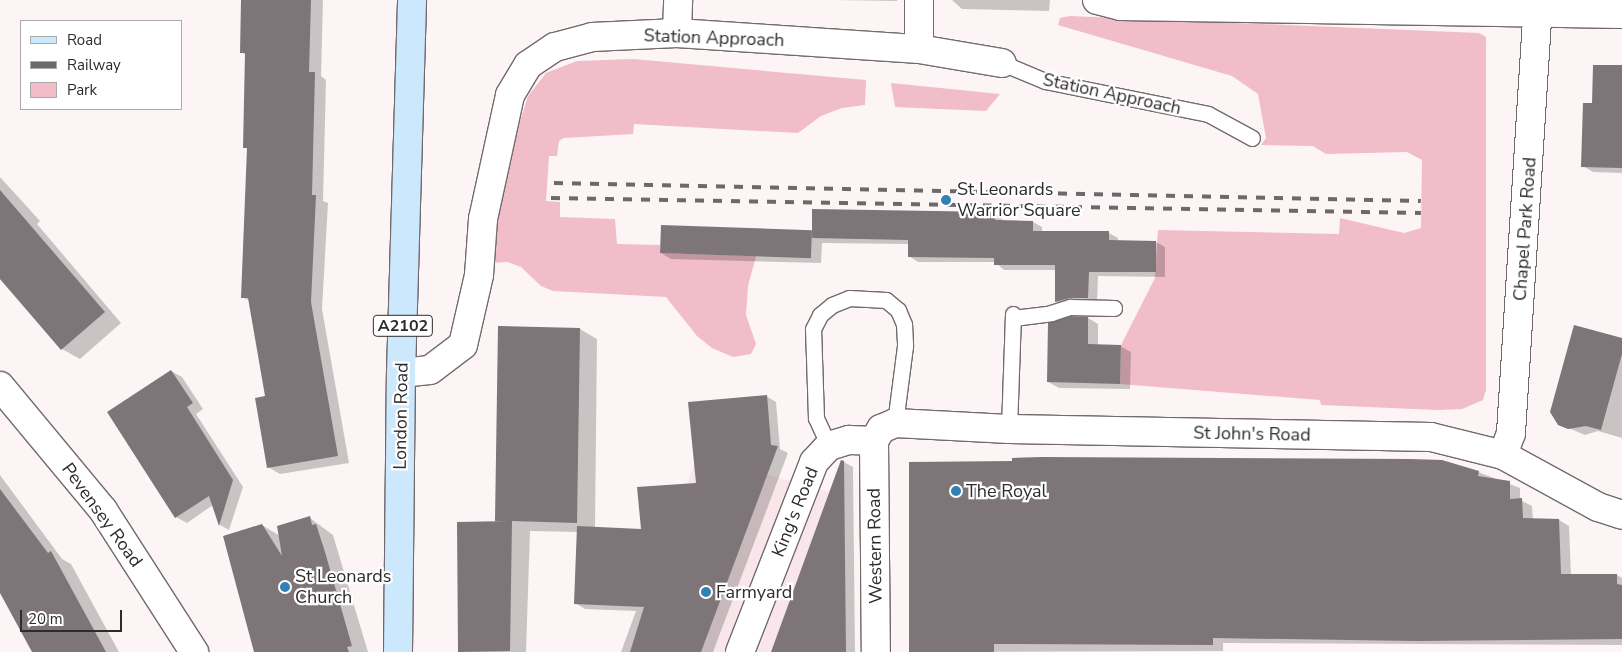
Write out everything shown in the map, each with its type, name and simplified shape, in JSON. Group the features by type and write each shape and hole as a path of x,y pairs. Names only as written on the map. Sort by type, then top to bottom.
{"main road":[{"name":"London Road","path":"398,652 401,373 412,0"}],"street":[{"path":"677,33 678,0"},
{"path":"918,0 919,49"},
{"path":"1097,0 1120,6 1538,6 1622,14"},
{"name":"Chapel Park Road","path":"1503,455 1512,433 1538,6"},
{"name":"Station Approach","path":"401,373 430,370 463,345 479,275 483,220 498,141 510,96 528,65 555,47 592,37 677,33 919,49 1002,63"},
{"name":"Pevensey Road","path":"0,386 102,510 194,652"},
{"path":"874,441 882,429 895,422"},
{"name":"St John's Road","path":"895,422 1009,429 1431,437 1503,455 1598,507 1622,515"},
{"name":"King's Road","path":"740,652 814,462 830,446 849,440 874,441"},
{"name":"Western Road","path":"874,441 876,652"}],"lane":[{"name":"Station Approach","path":"1002,63 1045,81 1208,114 1252,138"},
{"path":"830,446 816,418 812,356 813,329 820,314 832,304 849,298 868,297 886,300 898,310 904,324 905,346 895,422"},
{"path":"1009,429 1013,316 1051,313 1070,307 1114,308"}],"shaded area":[{"path":"697,455 833,493 828,652 631,652"}],"green space":[{"path":"1070,16 1479,33 1486,37 1486,390 1483,400 1462,409 1438,410 1321,405 1320,400 1120,384 1121,345 1155,278 1158,230 1339,234 1340,218 1404,233 1421,228 1422,160 1407,152 1326,154 1313,146 1261,145 1266,138 1258,94 1232,76 1058,25 1060,18"},
{"path":"633,59 866,80 865,105 842,108 821,116 798,133 634,124 633,134 564,138 559,141 557,156 549,156 546,201 560,202 560,217 615,219 617,244 660,245 660,253 756,256 748,286 746,315 756,344 751,354 733,357 712,348 697,336 666,297 553,291 541,286 521,267 507,262 492,263 507,162 528,96 546,73 577,61"},
{"path":"891,83 1000,94 986,111 895,107"}],"building":[{"path":"241,0 311,0 309,72 315,72 312,195 316,195 311,302 338,456 267,468 255,398 265,396 248,298 241,298 247,148 243,148 245,53 240,53"},
{"path":"1593,65 1622,65 1622,168 1581,167 1583,103 1592,103"},
{"path":"0,190 105,312 61,350 0,279"},
{"path":"812,209 995,212 995,220 1033,221 1033,231 1109,231 1109,240 1156,241 1156,272 1089,272 1088,298 1070,298 1055,302 1055,265 994,265 994,258 908,257 908,240 812,238"},
{"path":"661,225 812,230 811,258 660,253"},
{"path":"1071,316 1088,317 1088,344 1121,345 1120,384 1047,382 1048,323"},
{"path":"1574,325 1622,338 1622,354 1601,430 1586,426 1568,429 1558,425 1550,412"},
{"path":"498,326 580,328 577,523 512,521 510,651 458,652 457,522 511,521 495,521"},
{"path":"171,370 193,403 187,407 233,480 219,526 209,496 175,518 107,412"},
{"path":"767,395 771,445 778,446 701,652 630,652 644,607 574,604 577,526 641,529 637,487 696,483 688,402"},
{"path":"1012,458 1442,460 1479,471 1478,476 1510,481 1510,499 1522,498 1523,518 1559,519 1561,574 1617,574 1617,584 1622,585 1622,639 1415,641 1213,638 1213,645 994,644 994,652 909,652 909,462 1012,461"},
{"path":"841,460 844,461 846,652 771,652"},
{"path":"0,489 48,553 51,551 106,652 32,652 0,593"},
{"name":"St Leonards Church","path":"310,516 312,525 316,524 352,646 347,647 349,652 254,652 223,536 262,524 282,556 277,526"}],"railway":[{"path":"554,183 1421,201"},
{"path":"551,198 1421,213"}],"place":[{"name":"St Leonards Warrior Square","path":"946,200"},
{"name":"The Royal","path":"956,491"},
{"name":"St Leonards Church","path":"285,587"},
{"name":"Farmyard","path":"706,592"}]}
